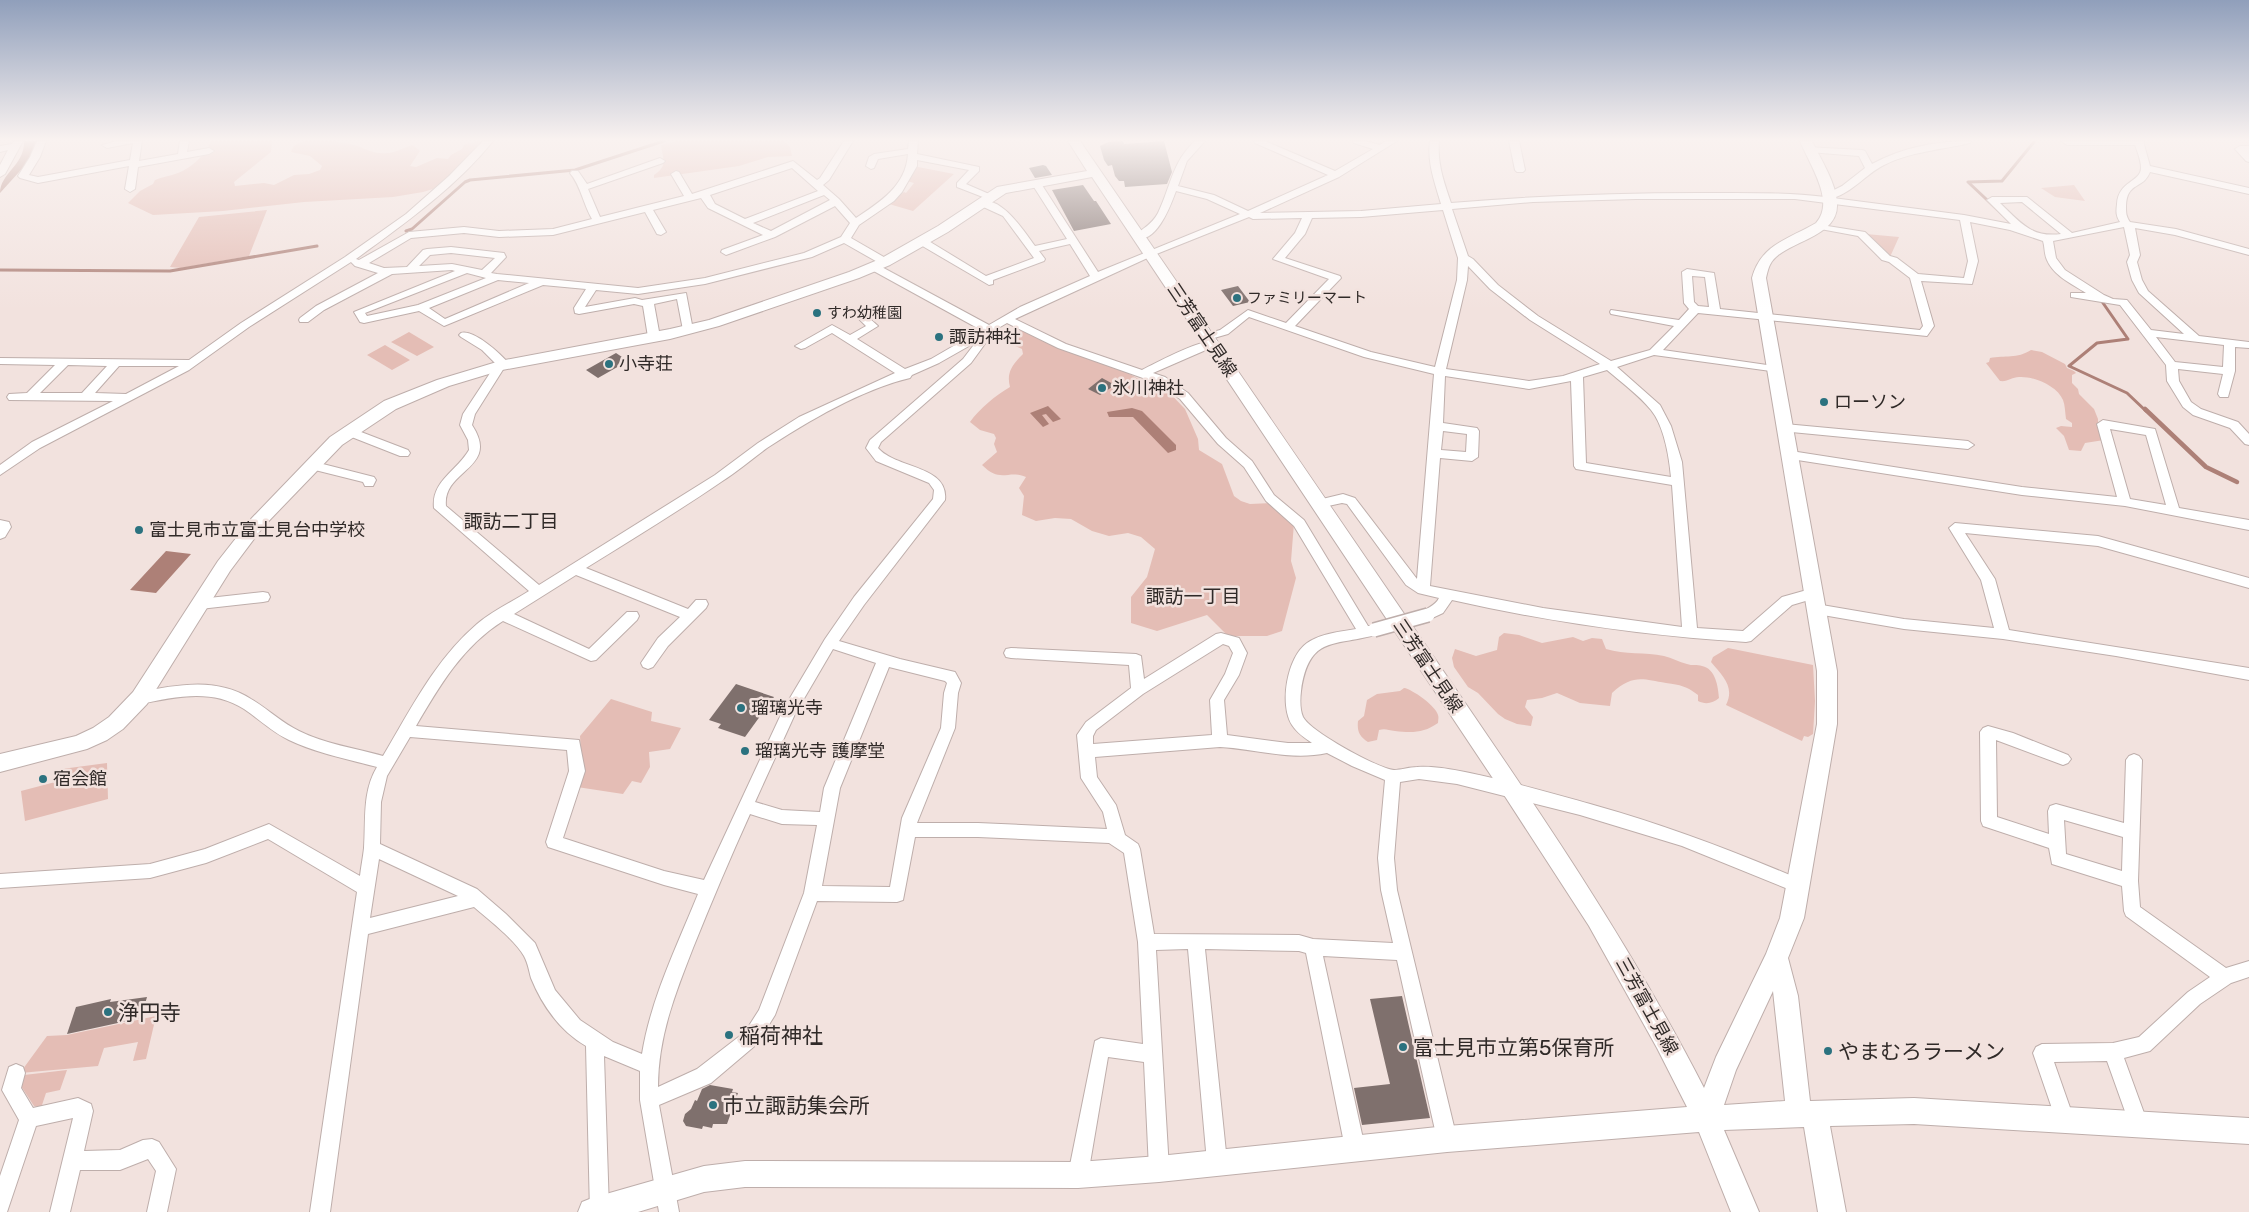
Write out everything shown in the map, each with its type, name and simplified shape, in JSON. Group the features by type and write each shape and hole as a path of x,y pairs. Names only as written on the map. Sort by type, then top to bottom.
{"street":[{"path":"354,262 430,198"},
{"path":"587,198 598,222"},
{"path":"3,466 36,445 193,363 245,325 354,262 409,235 464,230 499,234 553,232 690,198"},
{"path":"706,198 711,206 771,235"},
{"path":"743,223 809,198"},
{"path":"833,198 855,223"},
{"path":"354,262 389,271 439,266 497,277 638,292 705,281 790,260 827,248 844,239 855,223 892,198"},
{"path":"923,242 987,281 1040,259 1006,214 983,198"},
{"path":"0,763 55,751 93,737 116,723 140,698 245,537 311,465 348,431 383,410 418,392 465,375 502,366 688,330 880,265 923,242 991,198"},
{"path":"1045,198 1096,277"},
{"name":"三芳富士見線","path":"1112,198 1514,792 1596,919 1666,1038 1706,1118 1745,1212"},
{"path":"1139,236 1153,228 1163,213 1169,198"},
{"path":"1215,198 1243,216 1364,214 1533,199 1582,198"},
{"path":"320,1212 372,848 373,802 380,775 386,763 437,676 451,658 470,639 502,614 719,478 762,446 803,420 935,361 1008,319 1096,277 1285,198"},
{"path":"1423,589 1440,372 1448,328 1462,280 1463,258 1444,198"},
{"path":"1822,198 1964,218 2012,227 2046,239 2126,224 2176,232 2249,252"},
{"path":"1706,1118 1725,1066 1776,958 1792,918 1827,724 1827,671 1759,278 1764,262 1777,250 1819,226 1830,214 1830,198"},
{"path":"2122,198 2121,216 2130,229 2135,255 2132,262 2137,280 2144,293 2196,339"},
{"path":"2026,232 1992,200 2024,199 2070,236"},
{"path":"726,252 771,235 836,201"},
{"path":"648,209 661,232"},
{"path":"1288,327 1336,278 1278,258 1298,235 1306,223 1307,216"},
{"path":"1819,226 1861,234 1886,258 1893,260 1915,277 1968,282 1973,261 1964,218"},
{"path":"844,239 880,265 990,330"},
{"path":"2046,239 2051,247 2052,261 2057,267 2064,274 2100,297 2111,302 2151,300"},
{"path":"1033,249 1072,241"},
{"path":"410,269 427,252 451,250 500,255 501,257 484,274"},
{"path":"1463,258 1469,261 1494,287 1534,318 1591,352 1610,366 1656,408 1676,462 1690,634"},
{"path":"467,270 359,312 364,320 421,307 497,277"},
{"path":"304,320 320,308 389,271"},
{"path":"1715,311 1710,275 1686,272 1689,303 1695,308 1715,311 1923,334 1929,326 1915,277"},
{"path":"444,323 544,281"},
{"path":"593,286 579,311 635,301 641,303 648,302 682,295 688,330"},
{"path":"2075,295 2100,297"},
{"path":"648,302 654,338"},
{"path":"2122,302 2172,365 2173,381 2187,404 2197,412 2234,425 2249,441"},
{"path":"421,307 486,348 502,366"},
{"path":"1654,352 1683,324 1695,308"},
{"path":"1615,312 1683,324"},
{"path":"1142,374 1192,351 1224,332 1248,314 1368,355 1440,372 1529,385 1577,376 1654,352 1774,370"},
{"path":"1008,319 1062,346 1161,380 1184,396 1222,441 1248,464 1270,498 1299,523 1369,632"},
{"path":"850,339 874,326 864,320"},
{"path":"801,346 832,328 906,375"},
{"path":"666,1201 649,1100 649,1066 655,1028 708,889 789,712 830,643 888,562 939,500 940,490 933,480 880,458 872,448 876,440 967,361 990,330"},
{"path":"2148,333 2249,345"},
{"path":"2224,394 2229,372 2230,342"},
{"path":"0,361 193,363"},
{"path":"31,396 65,362"},
{"path":"85,397 116,362"},
{"path":"2172,365 2229,372"},
{"path":"502,366 469,414 466,425 476,443 474,452 444,486 438,504 460,528 538,591"},
{"path":"1577,376 1580,466 1677,482"},
{"path":"13,397 127,397"},
{"path":"2125,502 2103,424 2150,432 2174,511"},
{"path":"1435,453 1472,457 1473,431 1437,426"},
{"path":"1785,428 1968,445"},
{"path":"348,431 404,453"},
{"path":"1790,455 2022,491 2125,502 2249,525"},
{"path":"311,465 370,480 369,483"},
{"path":"1319,504 1343,498 1351,501 1411,582 1423,589 1574,618 1690,634 1746,637 1787,601 1815,601 1904,624 2003,634 2149,656 2249,674"},
{"path":"0,525 6,527 0,534"},
{"path":"2003,634 1988,579 1955,528 2098,541 2249,583"},
{"path":"575,569 689,616"},
{"path":"1447,594 1444,605 1439,610 1428,615 1369,632 1317,642 1306,651 1302,657 1294,689 1296,716 1299,724 1308,733 1350,758 1393,776 1420,773 1478,782 1616,818 1716,851 1798,886"},
{"path":"200,604 263,597"},
{"path":"648,664 663,642 701,604"},
{"path":"502,614 590,656 632,616"},
{"path":"1118,839 1110,810 1089,778 1085,735 1090,726 1138,690 1221,638 1234,642 1240,653 1232,675 1217,700 1220,741"},
{"path":"812,893 897,895 910,818 948,728 951,693 954,683 950,676 900,665 830,643"},
{"path":"1011,653 1136,660 1138,690"},
{"path":"649,1100 685,1086 704,1076 751,1038 766,1015 812,893 832,788 885,659"},
{"path":"140,698 196,689 222,692 241,700 274,725 302,739 386,763"},
{"path":"406,731 574,744 577,771 554,842 664,878 708,889"},
{"path":"2058,844 1989,821 1988,732 2008,737 2062,759"},
{"path":"1086,751 1220,741 1248,742 1283,750 1317,750 1330,746"},
{"path":"2134,760 2130,881 2132,911 2225,977"},
{"path":"1393,776 1386,858 1389,890 1447,1139"},
{"path":"745,806 782,818 825,819"},
{"path":"2130,881 2058,859 2056,811 2133,833"},
{"path":"908,830 1051,832 1109,836 1118,839 1133,852 1147,942 1159,1169"},
{"path":"0,881 150,871 206,856 269,831 366,888"},
{"path":"372,848 471,894 500,918 532,954 538,975 553,1005 595,1041 621,1056 649,1066"},
{"path":"360,928 477,899"},
{"path":"1196,941 1217,1162"},
{"path":"1147,942 1299,943 1313,947 1404,952"},
{"path":"1313,947 1355,1148"},
{"path":"1776,958 1786,996 1807,1113 1832,1212"},
{"path":"2065,1119 2042,1052 2112,1052 2144,1045 2194,998 2225,977 2237,971 2249,969"},
{"path":"595,1041 596,1211 666,1201 704,1180 745,1174 1078,1175 1159,1169 1447,1139 1706,1118 1807,1113 1914,1111 2249,1131"},
{"path":"1078,1175 1101,1047 1152,1054"},
{"path":"2112,1052 2139,1124"},
{"path":"16,1073 11,1090 29,1118"},
{"path":"29,1118 78,1107 84,1111 60,1212"},
{"path":"0,1205 29,1118"},
{"path":"72,1161 120,1160 143,1150 152,1149 166,1169 157,1212"}],"shaded area":[{"path":"133,198 383,198 304,202 223,211 153,215 128,203"},
{"path":"897,198 928,198 913,211 889,204"},
{"path":"2059,198 2083,198 2085,201"},
{"path":"267,210 249,256 181,268 170,267 199,217"},
{"path":"1866,234 1899,237 1890,257"},
{"path":"1022,330 1137,378 1159,382 1185,409 1198,439 1199,450 1222,464 1234,496 1250,504 1272,503 1294,523 1291,561 1296,578 1282,631 1267,636 1228,636 1207,615 1157,631 1131,623 1131,597 1147,577 1155,549 1141,537 1128,533 1109,536 1092,531 1071,519 1055,518 1036,521 1022,515 1024,496 1019,488 1026,477 1014,474 994,474 982,465 997,452 994,444 996,438 994,434 980,430 970,422 988,403 1010,387 1009,377 1011,369 1023,354 1022,349 1013,345 1005,338"},
{"path":"409,332 434,347 417,356 391,342"},
{"path":"385,345 410,360 392,370 367,355"},
{"path":"2031,350 2042,352 2065,364 2067,368 2076,373 2072,375 2072,383 2078,389 2079,394 2094,409 2098,419 2098,427 2104,440 2085,443 2081,451 2069,450 2064,436 2056,428 2061,426 2072,427 2072,423 2066,419 2063,400 2056,390 2038,380 2025,377 2000,381 1986,363 1989,362 1990,358 2016,356"},
{"path":"1048,406 1061,419 1053,422 1046,414 1042,415 1049,424 1043,427 1030,413"},
{"path":"1132,408 1142,411 1176,445 1176,450 1168,453 1133,417 1109,417 1107,412"},
{"path":"166,551 191,554 156,593 130,590"},
{"path":"1504,633 1519,635 1542,643 1573,637 1583,641 1592,638 1602,639 1606,649 1664,656 1689,665 1700,665 1707,668 1713,675 1717,684 1719,698 1712,702 1704,703 1698,701 1698,695 1683,686 1638,679 1626,683 1612,693 1610,706 1580,703 1557,693 1527,700 1525,707 1533,717 1531,726 1517,724 1498,714 1478,693 1468,687 1454,667 1452,658 1455,649 1476,656 1497,650 1499,637"},
{"path":"1728,648 1813,665 1815,701 1813,734 1808,737 1804,736 1802,741 1726,705 1729,693 1728,687 1711,662 1713,657"},
{"path":"1404,688 1418,695 1433,707 1438,715 1438,723 1428,729 1412,732 1379,730 1377,740 1368,742 1362,738 1358,730 1358,721 1364,716 1367,700 1377,694 1400,691"},
{"path":"611,699 652,712 651,721 681,728 670,749 649,752 650,767 641,783 632,781 623,794 577,787 582,770 580,736"},
{"path":"107,763 108,799 25,821 21,791 59,781 62,769"},
{"path":"156,1016 146,1059 133,1061 138,1042 104,1048 98,1066 20,1073 47,1036 67,1035"},
{"path":"67,1070 60,1090 46,1093 41,1108 34,1106 21,1086 24,1075"}],"building":[{"path":"1056,198 1092,198 1111,224 1074,231"},
{"name":"ファミリーマート","path":"1238,286 1250,302 1233,306 1221,290"},
{"name":"小寺荘","path":"616,353 628,361 598,378 586,370"},
{"name":"氷川神社","path":"1102,378 1115,385 1100,395 1088,389"},
{"name":"瑠璃光寺","path":"736,684 774,697 745,737 718,728 721,724 709,720"},
{"name":"富士見市立第5保育所","path":"1402,996 1430,1118 1362,1125 1354,1088 1390,1084 1370,999"},
{"name":"浄円寺","path":"147,997 141,1018 67,1034 76,1007 111,999 110,1002"},
{"name":"市立諏訪集会所","path":"710,1085 733,1089 732,1092 738,1093 727,1124 713,1124 712,1128 703,1126 702,1129 686,1126 683,1121 685,1114 691,1109 695,1100 697,1101 702,1089"}],"waterway":[{"path":"406,231 412,229 447,198"},
{"path":"1985,198 2002,214"},
{"path":"0,270 170,271 317,246"},
{"path":"2103,303 2128,339 2097,343 2069,366 2127,393 2146,411"},
{"path":"2145,409 2206,467 2237,482"}],"place":[{"name":"ファミリーマート","path":"1237,298"},
{"name":"すわ幼稚園","path":"817,313"},
{"name":"諏訪神社","path":"939,337"},
{"name":"小寺荘","path":"609,364"},
{"name":"氷川神社","path":"1102,388"},
{"name":"ローソン","path":"1824,402"},
{"name":"富士見市立富士見台中学校","path":"139,530"},
{"name":"瑠璃光寺","path":"741,708"},
{"name":"瑠璃光寺 護摩堂","path":"745,751"},
{"name":"宿会館","path":"43,779"},
{"name":"浄円寺","path":"108,1012"},
{"name":"稲荷神社","path":"729,1035"},
{"name":"富士見市立第5保育所","path":"1403,1047"},
{"name":"やまむろラーメン","path":"1828,1051"},
{"name":"市立諏訪集会所","path":"713,1105"}],"district":[{"name":"諏訪二丁目","path":"511,521"},
{"name":"諏訪一丁目","path":"1193,596"}]}
